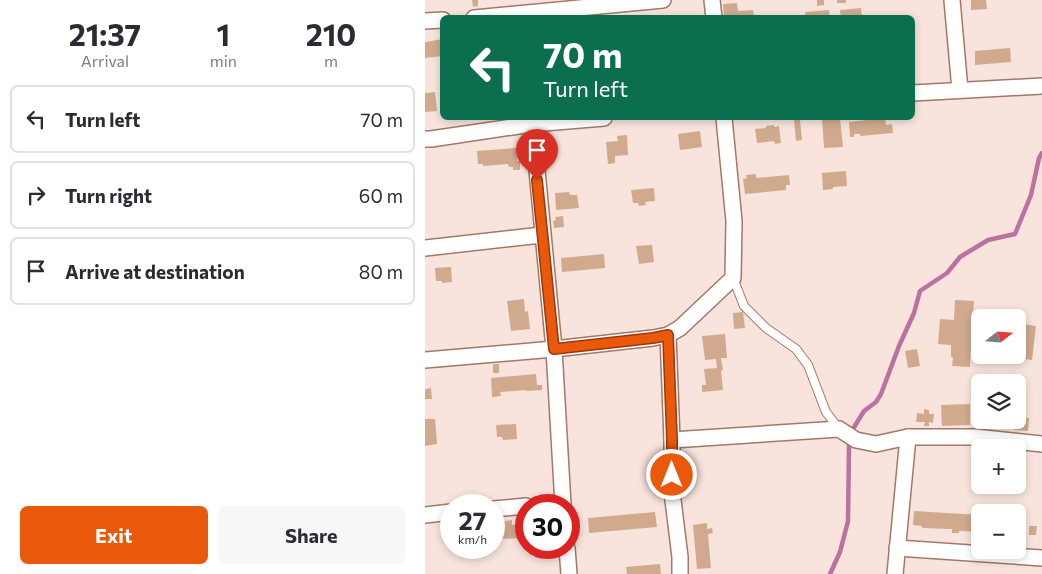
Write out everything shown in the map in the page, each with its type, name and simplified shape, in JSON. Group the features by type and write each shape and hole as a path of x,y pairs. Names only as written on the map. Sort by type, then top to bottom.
{"street":[{"path":"492,15 522,10 663,0"},
{"path":"712,0 714,15"},
{"path":"952,0 960,90"},
{"path":"425,21 440,20"},
{"path":"915,94 1042,86"},
{"path":"425,139 532,121 556,120"},
{"path":"425,360 653,338 668,335 680,328 733,278 734,221 724,120"},
{"path":"532,121 554,349 562,494"},
{"path":"425,248 542,236"},
{"path":"668,335 672,492 680,557 680,574"},
{"path":"672,440 846,434 876,444 908,437 975,437 1042,444"},
{"path":"895,574 908,437"},
{"path":"425,515 440,513"},
{"path":"897,548 1042,558"},
{"path":"568,559 569,574"}],"lane":[{"path":"733,278 744,306 766,328 796,349 808,365 826,412 846,434"}],"building":[{"path":"472,0 478,0 478,6 473,7"},
{"path":"817,0 824,0 824,5 817,6"},
{"path":"837,0 846,0 846,3 837,3"},
{"path":"971,0 986,0 987,9 971,10"},
{"path":"737,3 738,11 753,10 754,15 724,15 723,4"},
{"path":"861,8 862,15 841,15 840,10"},
{"path":"829,10 830,15 806,15 805,12"},
{"path":"440,40 440,56 425,58 425,42"},
{"path":"1010,48 1011,62 975,65 975,51"},
{"path":"435,92 437,111 425,112 425,93"},
{"path":"794,120 800,120 802,140 796,141"},
{"path":"822,120 840,120 843,147 824,148"},
{"path":"885,120 886,125 892,124 893,133 860,136 860,134 854,134 854,137 850,137 849,122"},
{"path":"774,125 774,127 779,126 781,143 775,144 774,141 757,143 755,129"},
{"path":"700,131 702,147 680,150 678,134"},
{"path":"627,135 628,155 615,156 615,163 608,164 606,142 618,141 617,136"},
{"path":"516,148 517,161 520,161 520,170 513,170 513,167 509,167 508,164 483,166 483,164 478,164 477,151"},
{"path":"846,171 847,186 823,190 822,173"},
{"path":"756,174 756,178 789,175 790,185 786,185 786,190 745,194 743,179 747,178 746,175"},
{"path":"654,188 655,201 645,202 646,205 639,206 638,203 633,203 631,190"},
{"path":"569,192 570,195 577,195 579,208 556,210 555,193"},
{"path":"563,216 564,227 554,228 553,221 556,220 555,217"},
{"path":"652,245 654,262 639,264 636,246"},
{"path":"604,254 605,268 562,272 561,258"},
{"path":"451,267 452,282 442,283 442,281 436,281 435,268"},
{"path":"524,299 525,312 528,311 530,329 511,331 507,301"},
{"path":"955,300 974,301 973,309 971,309 970,367 952,366 951,345 938,344 940,319 954,320"},
{"path":"743,312 745,328 734,329 733,313"},
{"path":"1026,325 1036,326 1032,360 1026,359"},
{"path":"725,334 727,358 721,358 723,390 702,392 702,385 706,385 704,369 717,368 716,359 705,360 702,336"},
{"path":"917,349 920,366 908,368 905,351"},
{"path":"493,364 499,364 499,373 493,373"},
{"path":"536,374 537,385 542,385 542,390 500,392 501,396 492,397 491,378"},
{"path":"431,388 432,399 425,399 425,389"},
{"path":"970,404 970,425 942,426 941,405"},
{"path":"924,409 929,410 929,414 934,414 933,423 929,422 929,426 924,426 925,422 916,422 917,413 924,414"},
{"path":"1026,418 1029,418 1028,431 1014,430 1026,429"},
{"path":"425,419 435,419 437,444 425,446"},
{"path":"516,424 517,439 503,440 502,437 497,437 496,425"},
{"path":"914,511 971,514 971,532 952,533 952,529 922,528 922,526 913,525"},
{"path":"655,512 657,527 589,533 588,518"},
{"path":"512,520 512,525 515,525 515,538 505,539 505,521"},
{"path":"707,523 707,529 712,528 713,533 708,534 711,568 697,569 693,525"},
{"path":"1029,526 1037,526 1036,535 1029,535"},
{"path":"660,564 661,574 627,574 626,567"}],"waterway":[{"path":"830,574 840,552 848,521 849,446 851,432 864,411 876,402 881,394 914,313 920,291 947,273 960,257 988,240 1015,234 1031,195 1039,158 1042,153"}],"route":[{"path":"537,180 554,349 668,335 672,475"}]}
